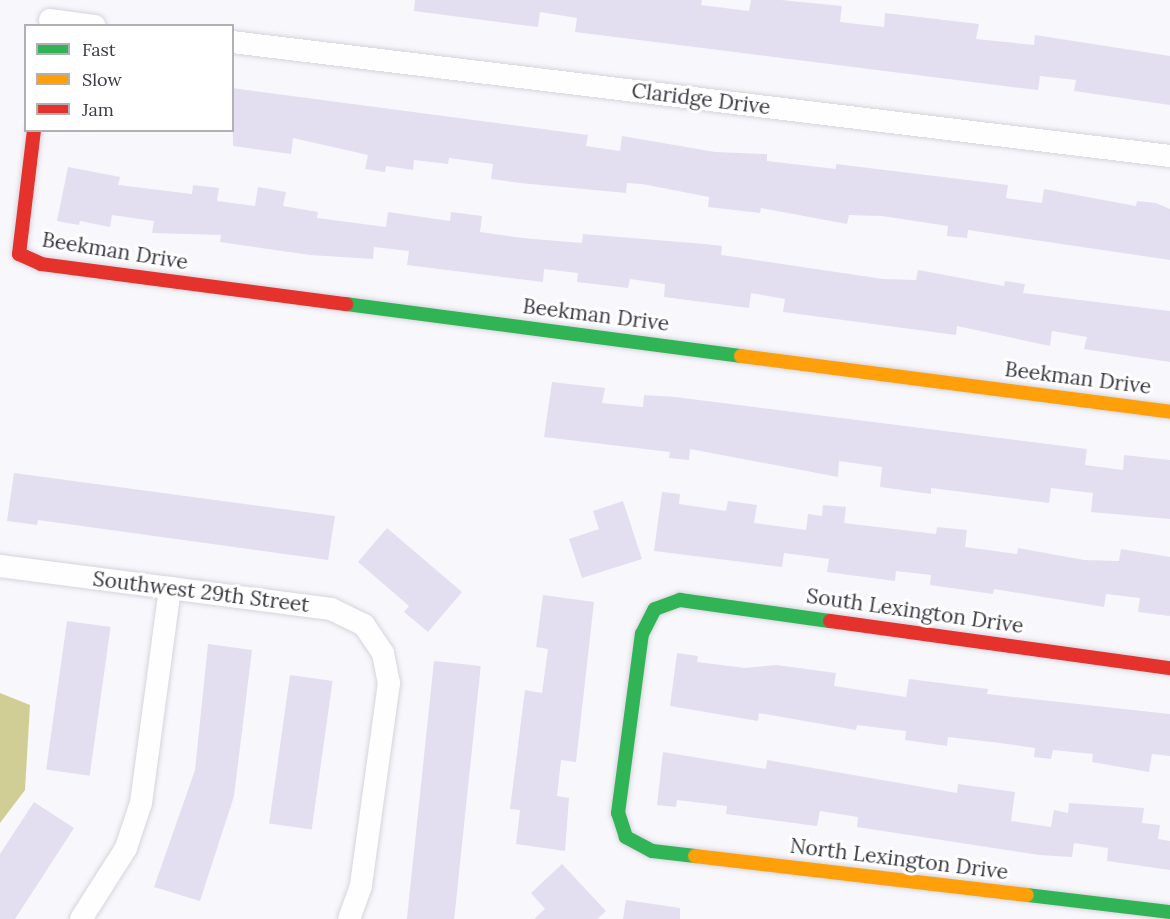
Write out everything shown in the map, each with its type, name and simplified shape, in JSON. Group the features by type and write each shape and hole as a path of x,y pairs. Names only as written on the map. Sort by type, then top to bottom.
{"street":[{"path":"51,15 87,24"},
{"name":"Claridge Drive","path":"234,42 1170,156"},
{"name":"Beekman Drive","path":"34,132 19,254 53,266 1170,412"},
{"name":"Southwest 29th Street","path":"0,566 331,609 364,625 383,653 389,683 361,886 349,919"},
{"path":"81,919 126,848 141,802 170,588"},
{"name":"South Lexington Drive","path":"626,837 618,813 642,634 655,609 680,600 1170,668"},
{"name":"North Lexington Drive","path":"626,837 652,851 1170,912"}],"shaded area":[{"path":"0,693 30,705 25,790 0,823"}],"building":[{"path":"415,0 702,0 701,5 749,11 751,0 781,0 842,6 840,22 884,27 885,13 979,24 976,39 1034,45 1035,35 1170,56 1170,105 1074,91 1076,80 1040,76 1038,90 1004,86 575,32 577,18 540,12 538,27 414,11"},
{"path":"234,88 588,135 586,146 620,151 622,136 715,152 767,154 767,161 836,169 836,164 1008,185 1006,198 1042,203 1044,189 1136,206 1137,201 1156,203 1170,209 1170,260 968,230 967,238 947,236 948,226 882,216 849,215 847,224 761,208 760,213 708,207 709,197 642,184 627,183 626,193 491,179 493,164 449,158 448,164 414,160 413,170 386,166 385,172 365,169 368,155 293,138 291,154 233,146"},
{"path":"68,167 120,177 118,185 192,194 193,185 219,188 217,201 255,206 258,187 286,192 283,206 318,212 317,218 386,227 388,212 450,221 451,212 482,216 480,232 523,238 582,243 583,234 705,244 722,246 721,255 883,279 916,280 918,270 1004,286 1005,281 1025,284 1023,293 1170,311 1170,362 1084,349 1087,337 1052,331 1050,346 957,326 956,335 783,312 785,299 751,293 749,308 664,297 665,284 630,279 628,288 577,282 578,273 544,269 543,282 407,265 409,251 374,247 373,259 310,255 220,242 221,235 152,233 154,221 112,215 110,227 80,221 79,225 57,221"},
{"path":"552,382 605,388 602,403 643,407 644,395 675,397 1087,449 1085,465 1123,470 1124,455 1170,460 1170,519 1091,512 1093,493 1051,488 1049,503 931,488 931,494 880,487 882,467 839,461 838,477 690,449 689,460 669,458 670,452 544,437"},
{"path":"14,473 335,516 328,560 38,520 37,525 7,521"},
{"path":"662,492 680,494 679,504 726,511 728,501 757,505 754,523 806,530 808,514 822,516 823,505 846,507 844,523 936,534 937,527 967,530 965,547 1017,554 1018,548 1084,560 1119,561 1121,549 1170,557 1170,616 1138,612 1140,598 1106,594 1104,607 994,589 993,594 930,585 931,575 896,571 895,581 827,572 829,559 784,553 782,567 654,551"},
{"path":"623,501 642,559 582,578 569,539 599,529 593,511"},
{"path":"387,528 462,592 428,632 404,612 409,606 358,562"},
{"path":"543,595 594,602 576,762 561,760 557,796 569,798 565,851 516,844 520,810 510,809 525,690 542,693 548,649 536,647"},
{"path":"67,621 111,627 90,776 46,770"},
{"path":"208,644 252,650 234,796 200,901 154,887 195,770"},
{"path":"677,653 698,656 697,662 745,668 776,665 836,673 834,686 906,697 909,679 988,689 987,694 1170,714 1170,756 1152,754 1149,772 1092,762 1093,754 1053,750 1051,759 1034,757 1035,748 1000,743 948,737 947,746 905,740 906,731 857,725 856,730 759,713 758,721 670,706"},
{"path":"434,661 481,666 454,919 407,919"},
{"path":"290,675 333,681 312,830 269,824"},
{"path":"663,752 766,769 767,760 957,793 958,784 1015,792 1011,821 1051,827 1054,810 1068,813 1069,803 1144,808 1142,823 1160,825 1158,839 1170,841 1170,870 1107,861 1108,848 1074,843 1072,857 1039,855 857,827 858,817 820,811 817,826 726,814 727,806 677,800 676,807 657,805"},
{"path":"34,802 74,828 15,919 0,919 0,854"},
{"path":"562,864 606,911 597,919 534,919 545,909 531,893"},
{"path":"626,900 680,908 680,919 623,919"}],"traffic: fast":[{"path":"346,304 741,356"},
{"path":"695,856 652,851 626,837 618,813 642,634 655,609 680,600 830,621"},
{"path":"1027,895 1170,912"}],"traffic: slow":[{"path":"741,356 1170,412"},
{"path":"695,856 1027,895"}],"traffic: jam":[{"path":"34,132 19,254 41,264 346,304"},
{"path":"830,621 1170,668"}]}
